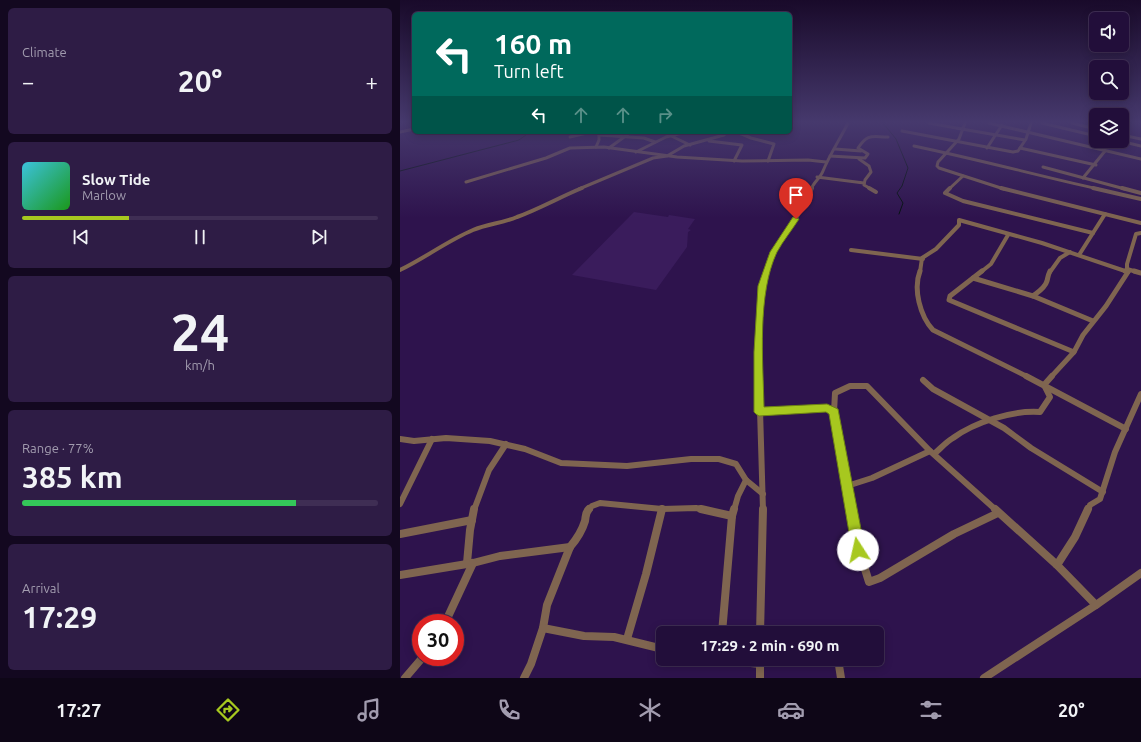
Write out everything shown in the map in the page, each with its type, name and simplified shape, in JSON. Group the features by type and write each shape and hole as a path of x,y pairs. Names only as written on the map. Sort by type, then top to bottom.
{"street":[{"path":"466,182 554,155"},
{"path":"656,155 734,161 808,160 826,162"},
{"path":"734,161 737,155"},
{"path":"768,161 770,155"},
{"path":"760,626 763,494 758,352 763,279 774,252 807,202 813,184 817,177 823,172 826,162 830,156 859,159 865,158 868,155"},
{"path":"944,155 941,157 938,167 963,176 1017,193 1141,223"},
{"path":"948,155 1002,165 1141,199"},
{"path":"1050,155 1096,165"},
{"path":"1083,178 1104,155"},
{"path":"1121,155 1141,159"},
{"path":"400,270 422,259 434,250 473,230 489,224 516,218 567,194 653,158 667,156"},
{"path":"859,159 869,166 871,172 864,183"},
{"path":"1043,167 1141,193"},
{"path":"963,176 946,193 947,195 963,201 1093,233"},
{"path":"817,177 864,183 876,192"},
{"path":"1079,255 1105,214"},
{"path":"1126,429 1044,385 929,327 920,300 917,281 922,258 936,248 959,225 959,220 1141,273"},
{"path":"1044,385 1074,352 1093,321 1106,306 1128,270 1127,264 1136,234 1141,233"},
{"path":"1008,235 991,264 950,296 950,300 1074,352"},
{"path":"851,250 923,259"},
{"path":"1032,296 1042,289 1047,282 1048,274 1060,258 1070,252"},
{"path":"973,278 1032,296 1093,321"},
{"path":"923,380 933,389 1004,428 1031,448 1102,492"},
{"path":"998,513 954,534 880,578 869,582 858,550 834,412 836,393 844,387 859,385 867,386 932,453 1057,565 1096,605"},
{"path":"847,486 872,478 932,453 967,428 990,420 1028,411 1040,412 1050,398 1044,385"},
{"path":"1057,565 1075,537 1090,505 1100,499 1115,452 1141,394"},
{"path":"759,412 827,408 834,412"},
{"path":"400,439 414,441 446,438 506,444 525,449 561,463 591,466 627,466 653,464 683,459 719,459 736,464 746,480 763,494"},
{"path":"400,504 432,439"},
{"path":"449,614 470,563 472,520 482,487 495,457 506,444"},
{"path":"723,626 732,516 738,496 746,480"},
{"path":"524,678 531,664 543,628 547,605 570,547 576,540 585,521 586,512 592,506 600,503 662,509 696,508 732,516"},
{"path":"626,639 646,574 662,509"},
{"path":"400,534 472,520"},
{"path":"400,575 470,563 500,556 570,547"},
{"path":"984,678 1096,605 1141,573"},
{"path":"543,628 554,628 582,635 600,635 626,639 656,648"},
{"path":"405,678 415,666"},
{"path":"760,666 760,678"},
{"path":"839,666 840,678"}],"shaded area":[{"path":"634,212 695,219 688,229 691,230 688,232 687,247 656,290 572,275"}],"waterway":[{"path":"400,171 463,155"},
{"path":"899,214 903,203 897,193 902,186 908,168 902,155"}],"route":[{"path":"796,219 781,239 763,279 758,352 759,412 827,408 834,412 858,550"}]}
